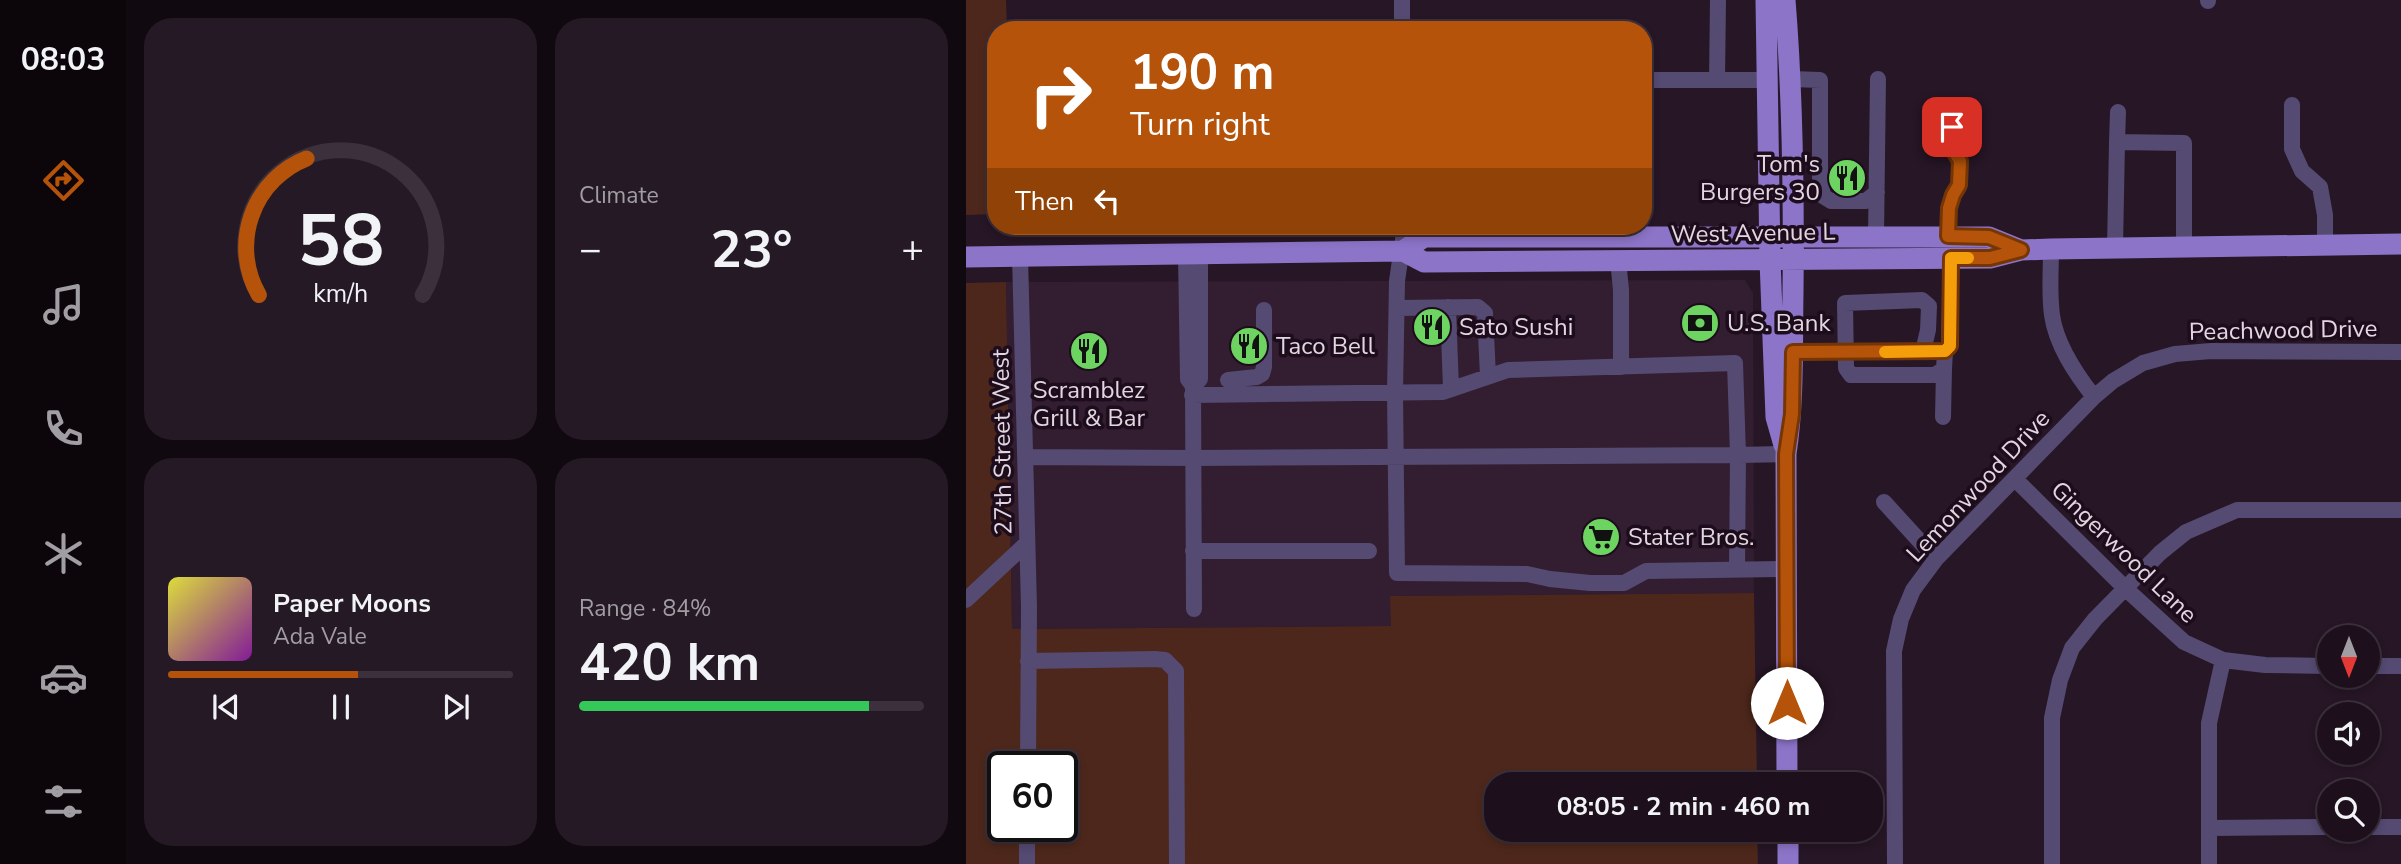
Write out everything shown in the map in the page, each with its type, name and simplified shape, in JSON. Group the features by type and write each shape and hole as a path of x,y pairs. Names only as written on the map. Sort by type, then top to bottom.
{"main road":[{"path":"1766,0 1770,260 1776,417 1786,454"},
{"path":"1785,0 1792,79 1794,260 1792,414 1786,454 1787,772"},
{"name":"West Avenue L","path":"1652,233 1876,236 1950,247"},
{"name":"West Avenue L","path":"1403,251 1424,237 1482,235"},
{"name":"West Avenue L","path":"966,257 1403,251 1424,262 1794,260 1950,247 1989,237 2021,250 2401,244"},
{"path":"1788,842 1788,864"}],"street":[{"path":"1402,0 1402,21"},
{"path":"1717,80 1718,0"},
{"path":"1652,79 1768,80"},
{"path":"1792,79 1820,80 1820,179 1823,196 1831,201 1866,201 1877,192"},
{"path":"1876,236 1878,79"},
{"path":"2292,105 2292,149 2302,171 2320,187 2325,215 2325,245"},
{"path":"2115,248 2118,111"},
{"path":"1793,352 1935,351 1950,346 1949,208 1959,185 1960,173 1960,161 1954,151 1952,127"},
{"path":"2117,142 2184,143 2184,247"},
{"path":"1404,235 1397,281 1397,573 1527,574 1550,579 1624,583 1646,571 1786,569"},
{"path":"2051,249 2052,316 2077,374 2094,397"},
{"path":"1193,254 1188,379 1193,390 1194,609"},
{"name":"27th Street West","path":"1020,256 1029,626 1028,751"},
{"path":"1618,260 1621,290 1621,367"},
{"path":"1940,372 1851,375 1846,368 1844,303 1915,299 1922,300 1929,306 1928,330 1940,372 1943,417"},
{"path":"1448,307 1451,389"},
{"path":"1397,308 1478,307 1485,313 1488,376"},
{"path":"1228,380 1262,374 1264,310"},
{"name":"Peachwood Drive","path":"2094,397 2113,381 2143,363 2175,354 2210,351 2401,352"},
{"path":"1193,390 1443,392 1508,370 1735,363 1738,455 1737,570"},
{"name":"Lemonwood Drive","path":"1895,864 1894,651 1900,619 1913,590 1936,559 2094,397"},
{"path":"1025,457 1786,454"},
{"name":"Gingerwood Lane","path":"2015,479 2126,589 2185,642 2223,660 2265,666 2317,666"},
{"path":"1884,502 1936,559"},
{"path":"2052,864 2052,718 2060,680 2072,648 2095,619 2160,553 2186,532 2237,510 2401,510"},
{"path":"966,600 1027,543"},
{"path":"1193,551 1369,551"},
{"path":"1028,662 1155,659 1165,660 1175,671 1177,864"},
{"path":"2209,864 2209,723 2223,660"},
{"path":"2380,666 2401,666"},
{"path":"2210,828 2317,827"},
{"path":"2380,827 2401,827"},
{"path":"1027,842 1027,864"}],"shaded area":[{"path":"966,0 1006,0 1007,21 987,21 987,214 966,215"},
{"path":"1745,280 1753,293 1754,593 1391,596 1392,626 1012,629 1006,282"},
{"path":"1006,282 1012,629 1391,626 1390,596 1754,593 1757,772 1484,772 1484,842 1757,842 1758,864 966,864 966,283"}],"slow traffic":[{"path":"1885,352 1945,351 1950,346 1951,258 1968,258"}],"place":[{"name":"Tom's Burgers 30","path":"1847,178"},
{"name":"U.S. Bank","path":"1700,323"},
{"name":"Sato Sushi","path":"1432,327"},
{"name":"Taco Bell","path":"1249,346"},
{"name":"Scramblez Grill & Bar","path":"1089,351"},
{"name":"Stater Bros.","path":"1601,537"}],"route":[{"path":"1787,703 1786,454 1792,414 1793,352 1945,351 1950,346 1951,258 1990,258 2021,250 1989,237 1948,236 1949,208 1959,185 1960,161 1954,151 1952,127"}]}
